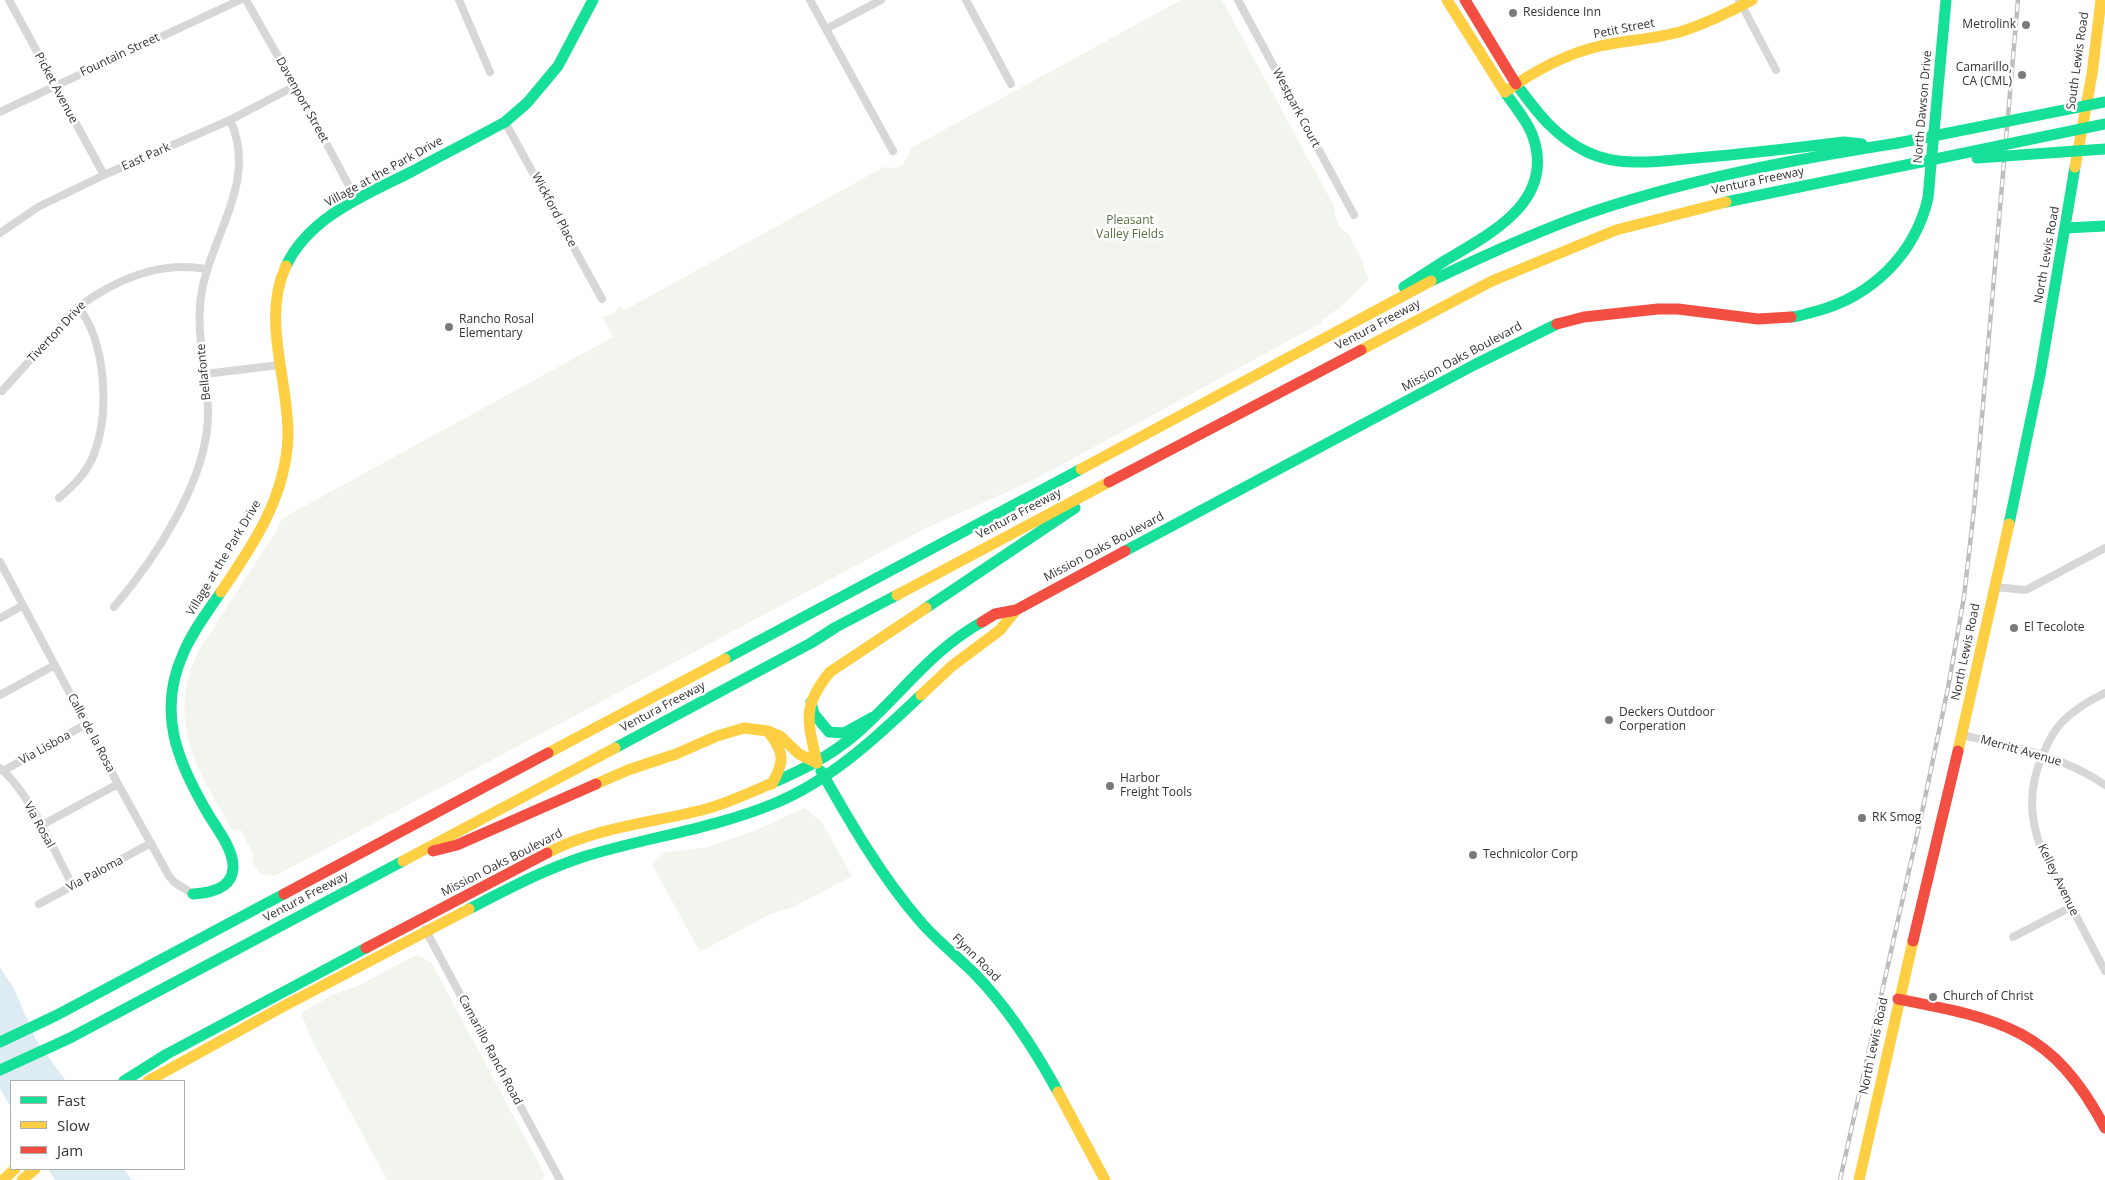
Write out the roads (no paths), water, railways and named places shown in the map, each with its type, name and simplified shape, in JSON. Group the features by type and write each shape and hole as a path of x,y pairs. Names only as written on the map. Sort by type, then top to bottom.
{"main road":[{"name":"Village at the Park Drive","path":"193,894 216,891 227,883 233,869 230,855 183,767 173,737 170,706 175,675 183,653 267,519 280,484 286,457 288,426 275,332 276,301 281,276 292,255 305,237 322,222 346,206 357,202 505,122 527,103 558,66 593,0"},
{"path":"1339,330 1432,268 1502,227 1519,211 1531,191 1536,172 1535,146 1531,133 1447,0"},
{"path":"1465,0 1516,84 1541,118 1567,141 1589,152 1623,161 1645,162 1733,156 1844,142 1877,146"},
{"name":"North Dawson Drive","path":"1924,216 1928,198 1936,122 1946,0"},
{"name":"South Lewis Road","path":"2082,125 2091,80 2101,0"},
{"name":"Petit Street","path":"1505,92 1528,76 1574,54 1598,47 1672,34 1704,23 1744,2"},
{"path":"2018,118 2105,94"},
{"name":"Ventura Freeway","path":"0,1042 57,1015 1339,330 1492,252 1597,211 1660,191 1738,172 2105,102"},
{"name":"Ventura Freeway","path":"0,1070 70,1038 1136,467 1492,281 1616,230 1697,208 2105,124"},
{"name":"North Lewis Road","path":"1859,1180 1898,999 1962,735 2022,468 2066,228 2082,125"},
{"path":"1921,162 2105,149"},
{"name":"Mission Oaks Boulevard","path":"126,1080 167,1054 533,860 568,844 608,831 706,809 772,784 817,763 841,746 874,717 924,665 960,634 995,614 1016,610 1223,498 1356,430 1474,365 1556,324 1584,317 1658,309 1678,309 1758,319 1783,318 1820,312 1866,289 1892,269 1911,243 1924,216"},
{"path":"2066,228 2105,226"},
{"path":"874,717 844,733 829,732 820,724 814,714 810,699 817,685 830,672 1136,467"},
{"name":"Mission Oaks Boulevard","path":"150,1080 284,1006 539,873 587,856 693,831 750,814 774,804 824,776 870,743 952,666 1000,630 1016,610"},
{"name":"Flynn Road","path":"810,699 808,725 817,763 880,869 921,922 986,987 1017,1026 1044,1067 1105,1180"},
{"path":"411,857 457,845 628,770 676,754 717,736 744,728 768,731 780,736 799,754 817,763"},
{"path":"768,731 780,747 782,755 780,770 772,784"},
{"path":"284,1006 288,998 297,991 344,966 350,962 354,955"},
{"path":"1898,999 1987,1018 2026,1036 2054,1055 2069,1071 2082,1088 2105,1128"},
{"path":"3,1180 14,1170"},
{"path":"23,1179 33,1170"}],"street":[{"name":"Picket Avenue","path":"9,0 104,175"},
{"name":"Fountain Street","path":"0,112 240,0"},
{"name":"Davenport Street","path":"246,0 295,86 357,202"},
{"path":"459,0 490,72"},
{"path":"810,0 892,151"},
{"path":"826,30 881,0"},
{"path":"966,0 1011,84"},
{"name":"Westpark Court","path":"1238,0 1354,215"},
{"path":"1744,2 1776,70"},
{"name":"East Park","path":"0,232 38,207 104,175 230,120 295,86"},
{"name":"Bellafonte","path":"114,607 128,590 176,518 193,483 204,452 208,414 198,319 206,268 236,190 240,159 235,130 230,120"},
{"name":"Wickford Place","path":"505,122 602,300"},
{"name":"Tiverton Drive","path":"2,391 78,306 93,296 127,277 161,268 192,266 206,268"},
{"path":"59,498 80,480 94,455 102,426 103,388 99,352 91,327 78,306"},
{"path":"205,374 279,365"},
{"path":"1994,587 2026,590 2105,548"},
{"name":"Calle de la Rosa","path":"0,562 169,876 193,894"},
{"path":"0,618 22,606"},
{"path":"0,695 55,665"},
{"name":"Kelley Avenue","path":"2105,692 2079,708 2063,721 2050,738 2042,756 2032,791 2032,820 2042,852 2105,971"},
{"name":"Via Lisboa","path":"1,770 86,724"},
{"name":"Merritt Avenue","path":"1962,735 2042,756 2085,773 2105,785"},
{"name":"Via Rosal","path":"1,770 18,788 73,886"},
{"path":"40,826 118,784"},
{"name":"Via Paloma","path":"39,904 151,844"},
{"path":"2013,937 2071,907"},
{"name":"Camarillo Ranch Road","path":"420,920 560,1180"}],"railway":[{"path":"1840,1180 1921,817 1948,688 1964,597 1974,509 2018,0"}],"place":[{"name":"Residence Inn","path":"1513,13"},
{"name":"Metrolink","path":"2026,25"},
{"name":"Camarillo, CA (CML)","path":"2022,75"},
{"name":"Rancho Rosal Elementary","path":"449,327"},
{"name":"El Tecolote","path":"2014,628"},
{"name":"Deckers Outdoor Corperation","path":"1609,720"},
{"name":"Harbor Freight Tools","path":"1110,786"},
{"name":"RK Smog","path":"1862,818"},
{"name":"Technicolor Corp","path":"1473,855"},
{"name":"Church of Christ","path":"1933,997"}],"park label":[{"name":"Pleasant Valley Fields","path":"1130,228"}]}
